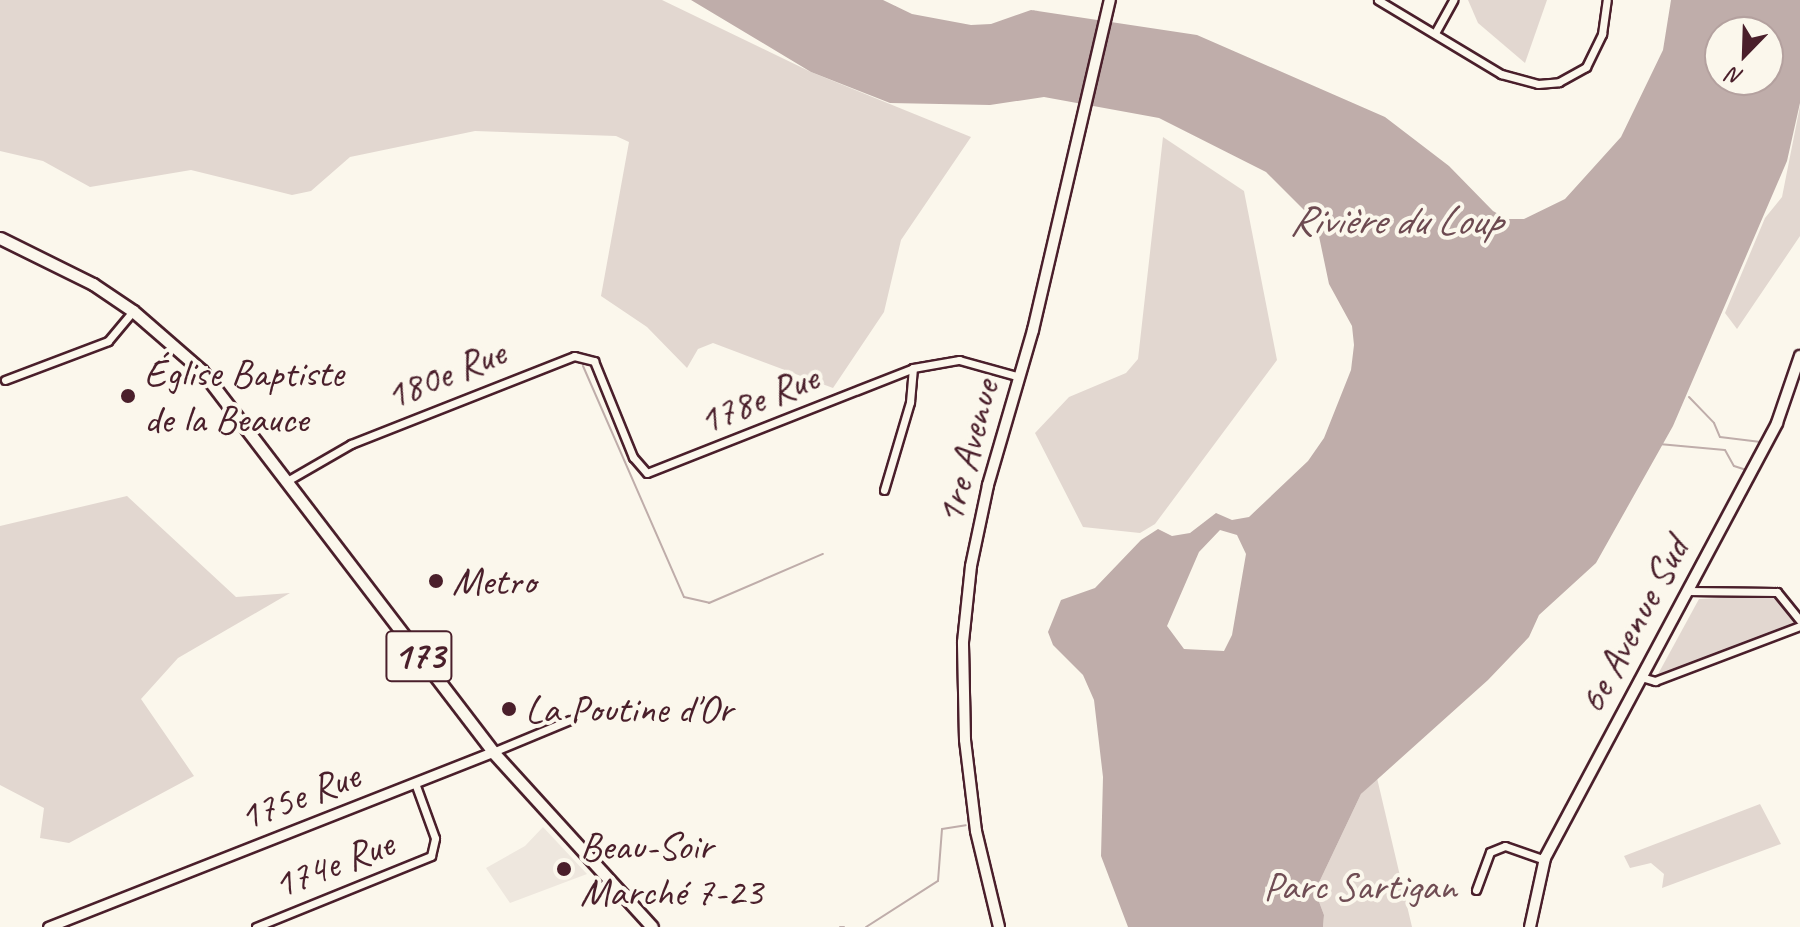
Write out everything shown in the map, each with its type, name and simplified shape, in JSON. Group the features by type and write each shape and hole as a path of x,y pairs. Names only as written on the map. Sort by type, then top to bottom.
{"main road":[{"name":"1re Avenue","path":"999,927 970,789 963,642 977,526 1020,377 1073,142 1110,0"},
{"name":"173","path":"0,238 58,264 133,311 202,371 493,752 652,927"},
{"name":"6e Avenue Sud","path":"1530,927 1545,860 1777,423 1800,356"}],"street":[{"path":"1378,0 1520,82 1559,82 1586,67 1595,53 1607,0"},
{"path":"1435,33 1453,0"},
{"path":"5,380 108,341 133,311"},
{"name":"180e Rue","path":"287,481 351,444 574,356 587,356"},
{"name":"178e Rue","path":"587,356 598,368 633,457 647,473 913,368 959,360 1020,377"},
{"path":"884,490 910,402 913,368"},
{"path":"1687,591 1777,592 1800,620"},
{"path":"1641,677 1655,681 1800,626"},
{"name":"175e Rue","path":"48,927 570,720"},
{"name":"174e Rue","path":"257,927 431,856 435,838 415,783"},
{"path":"1476,890 1490,852 1505,846 1545,860"}],"shaded area":[{"path":"543,827 587,874 510,903 486,868 525,846"}],"green space":[{"path":"0,0 662,0 811,72 971,137 901,240 884,312 833,388 713,343 698,349 687,368 647,327 601,296 629,142 616,136 475,131 350,157 311,191 292,195 191,170 90,187 43,161 0,151"},
{"path":"1468,0 1547,0 1525,63 1478,23"},
{"path":"1800,106 1800,236 1737,329 1725,313 1765,218 1782,197"},
{"path":"1163,137 1244,191 1277,360 1155,524 1140,533 1083,527 1035,433 1069,397 1126,373 1138,359"},
{"path":"127,496 236,597 290,593 178,658 141,699 194,776 69,843 40,838 44,808 0,785 0,526"},
{"path":"1775,595 1797,624 1657,676 1699,599"},
{"name":"Parc Sartigan","path":"1377,778 1412,927 1323,927 1324,915 1315,891 1361,794"},
{"path":"1760,804 1781,844 1662,888 1664,874 1651,863 1630,868 1624,856"}],"water":[{"name":"Rivière du Loup","path":"691,0 883,0 912,14 971,25 991,24 1031,10 1197,35 1385,117 1449,166 1493,211 1507,219 1524,219 1565,199 1621,137 1663,50 1671,0 1800,0 1800,103 1787,161 1673,426 1596,563 1539,615 1529,637 1488,680 1361,794 1315,891 1324,915 1323,927 1128,927 1101,856 1103,777 1094,700 1083,675 1053,645 1048,632 1061,600 1095,588 1141,540 1158,529 1172,536 1190,533 1216,513 1232,520 1249,517 1308,461 1324,438 1351,370 1354,345 1352,326 1329,284 1316,222 1266,172 1159,118 1044,97 990,105 890,103 811,72","holes":["1220,530 1237,535 1246,554 1232,635 1224,651 1184,649 1167,626 1199,552"]}],"waterway":[{"path":"583,366 684,597 709,603 823,554"},
{"path":"1689,397 1714,423 1720,437 1761,442"},
{"path":"1659,444 1725,450 1734,466 1746,470"},
{"path":"866,927 938,881 942,829 966,825"}],"place":[{"name":"Église Baptiste de la Beauce","path":"128,396"},
{"name":"Metro","path":"436,581"},
{"name":"La Poutine d'Or","path":"509,709"},
{"name":"Beau-Soir Marché 7-23","path":"564,869"}]}
